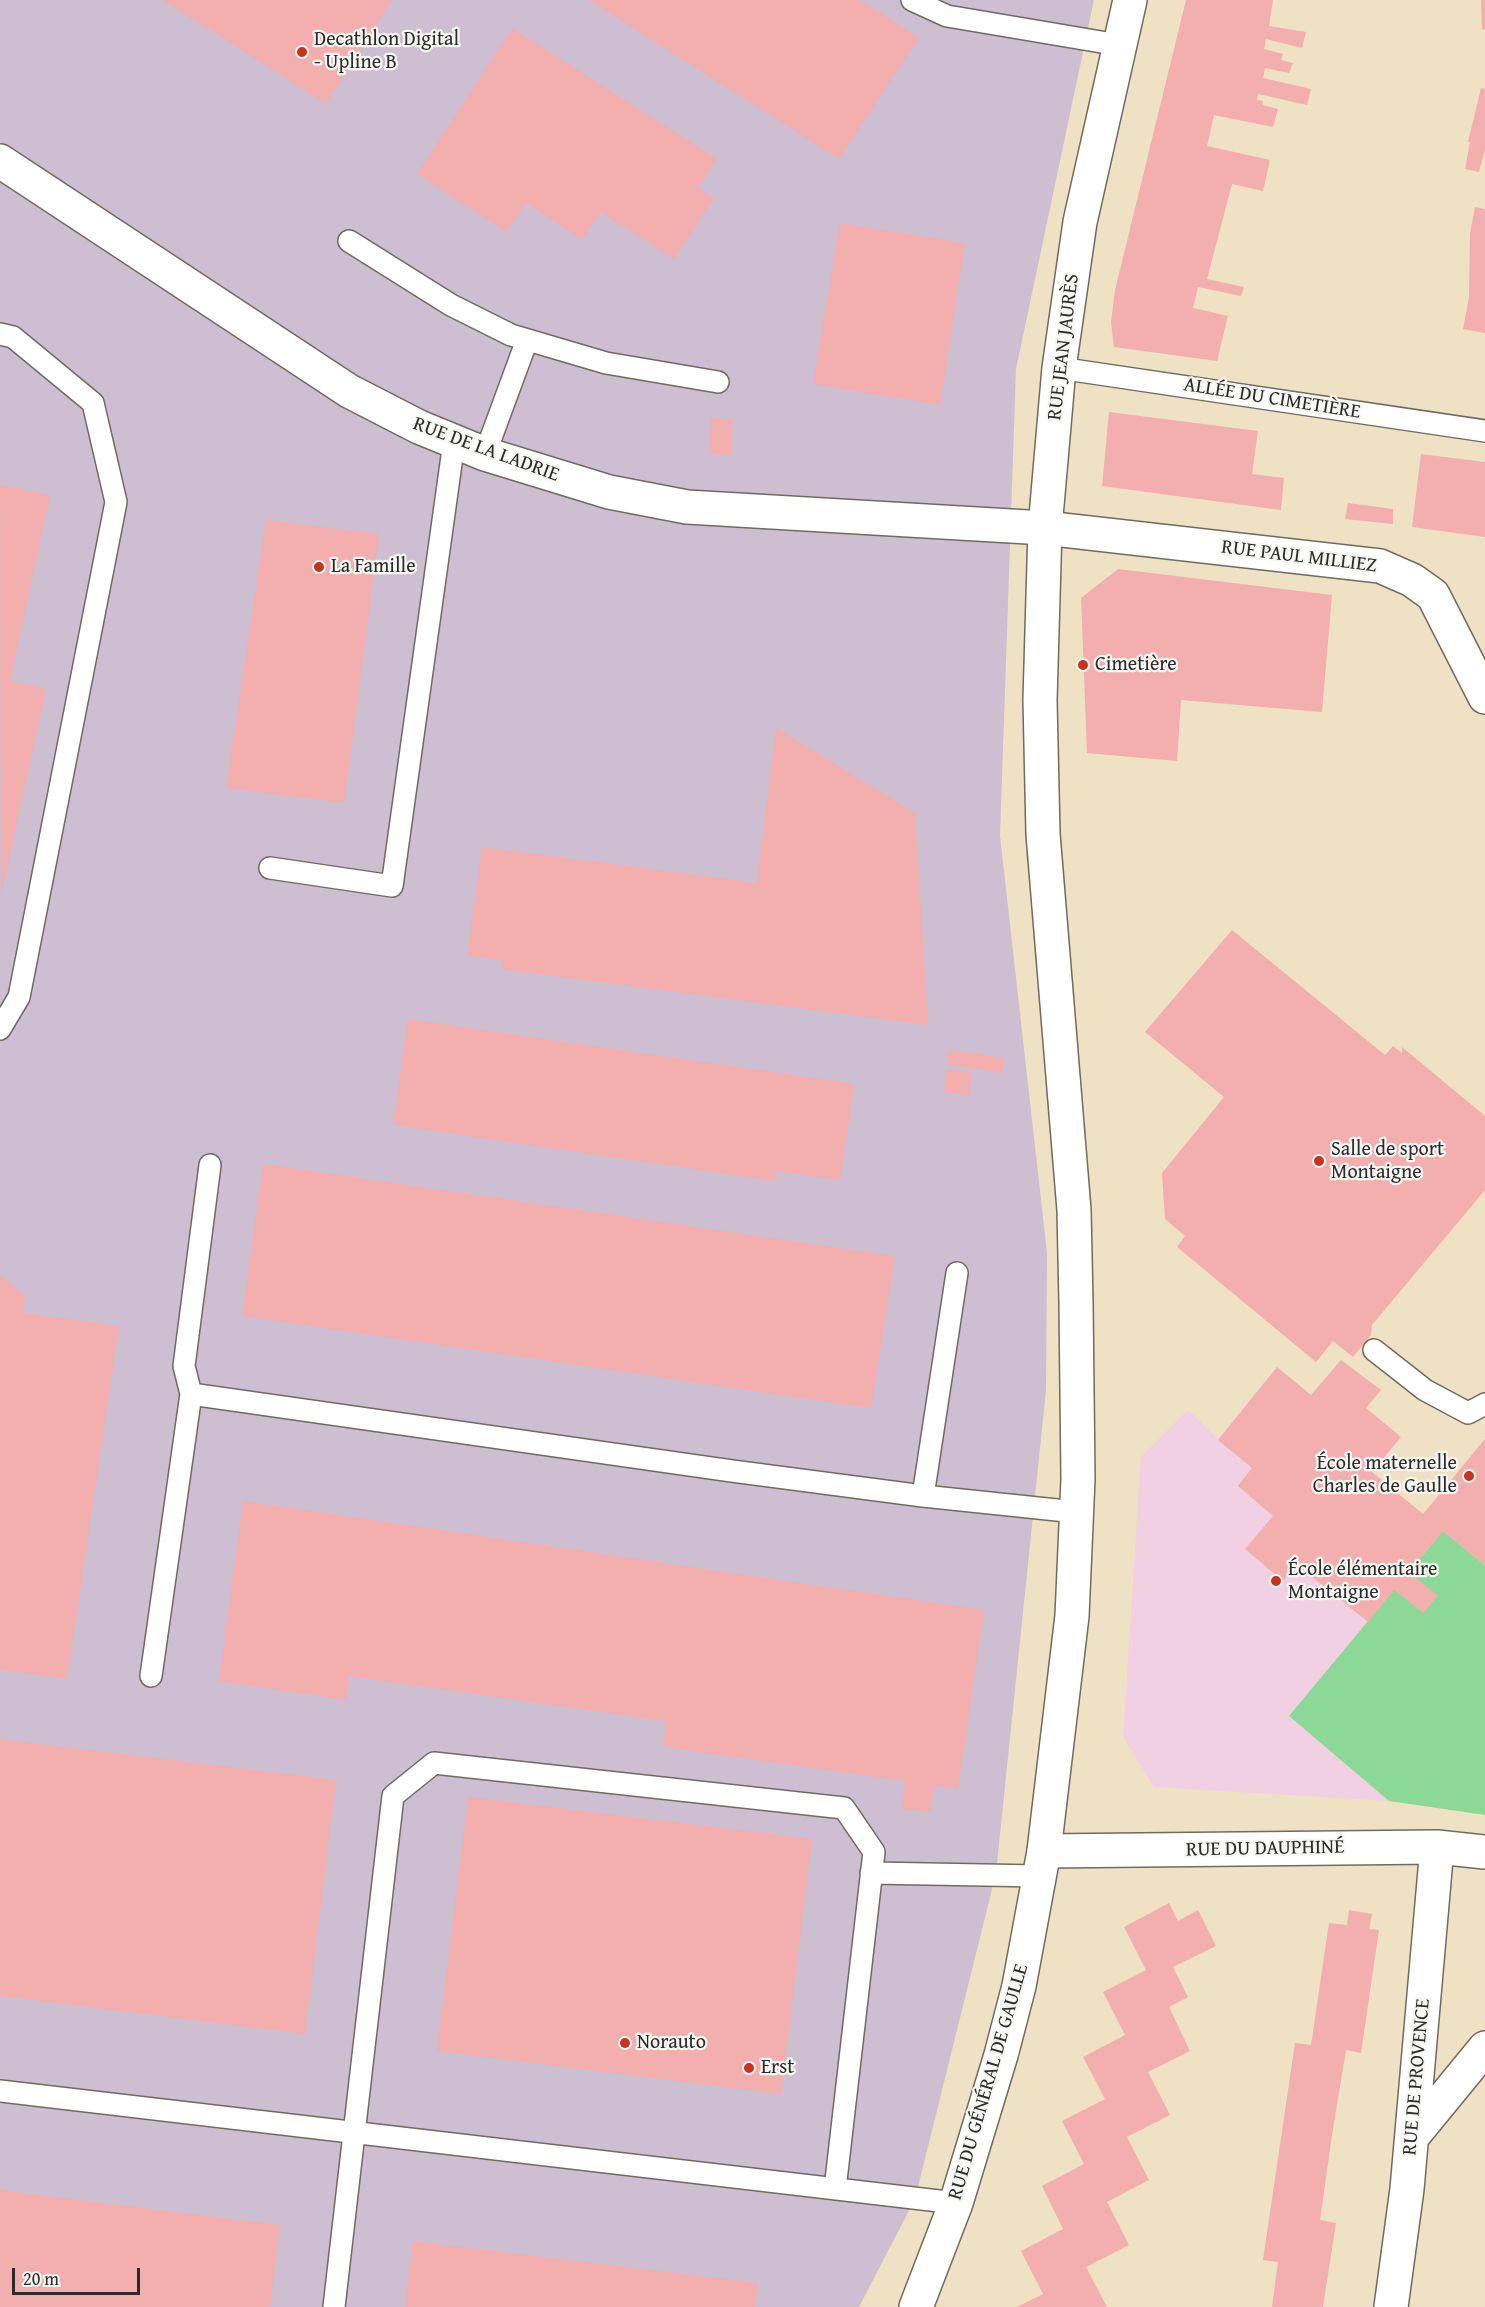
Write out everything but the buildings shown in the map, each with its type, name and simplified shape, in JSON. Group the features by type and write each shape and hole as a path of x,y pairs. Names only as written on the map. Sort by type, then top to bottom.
{"street":[{"name":"RUE JEAN JAURÈS","path":"1076,1512 1078,1385 1074,1210 1043,834 1040,700 1045,528 1059,368 1080,222 1130,0"},
{"name":"RUE DE LA LADRIE","path":"0,161 339,385 454,442 485,454 609,492 687,507 1045,528"},
{"name":"RUE PAUL MILLIEZ","path":"1045,528 1380,566 1412,580 1433,595 1485,697"},
{"name":"RUE DU GÉNÉRAL DE GAULLE","path":"916,2307 956,2203 1001,2055 1019,1986 1042,1863 1072,1616 1076,1512"},
{"name":"RUE DU DAUPHINÉ","path":"1042,1863 1437,1847 1485,1852"},
{"name":"RUE DE PROVENCE","path":"1391,2307 1398,2268 1412,2137 1437,1847"},
{"path":"1412,2137 1485,2048"}],"lane":[{"path":"912,0 947,16 1119,45"},
{"path":"349,241 451,305 511,335 606,363 718,382"},
{"path":"0,334 13,337 93,403 116,502 19,998 0,1029"},
{"path":"485,454 527,340"},
{"name":"ALLÉE DU CIMETIÈRE","path":"1059,368 1485,431"},
{"path":"270,868 392,886 454,442"},
{"path":"151,1676 191,1394 184,1366 210,1165"},
{"path":"923,1496 957,1273"},
{"path":"1374,1350 1425,1390 1468,1413 1485,1404"},
{"path":"191,1394 923,1496 1076,1512"},
{"path":"334,2307 393,1796 434,1763 844,1808 874,1852 835,2189"},
{"path":"871,1873 1042,1863"},
{"path":"0,2091 956,2203"}],"shaded area":[{"path":"0,0 1094,0 1016,369 1000,836 1047,1253 1046,1390 996,1873 915,2199 859,2307 0,2307"},
{"name":"École élémentaire Montaigne","path":"1341,1360 1366,1408 1401,1437 1372,1472 1423,1514 1485,1439 1485,1565 1444,1532 1289,1716 1389,1801 1154,1787 1123,1737 1141,1457 1188,1410 1218,1439 1277,1367 1311,1395"}],"green space":[{"path":"1443,1531 1485,1565 1485,1815 1389,1801 1289,1716"}],"place":[{"name":"Decathlon Digital - Upline B","path":"302,52"},
{"name":"La Famille","path":"319,567"},
{"name":"Cimetière","path":"1083,665"},
{"name":"Salle de sport Montaigne","path":"1319,1161"},
{"name":"École maternelle Charles de Gaulle","path":"1469,1476"},
{"name":"École élémentaire Montaigne","path":"1276,1581"},
{"name":"Norauto","path":"625,2043"},
{"name":"Erst","path":"749,2068"}]}
